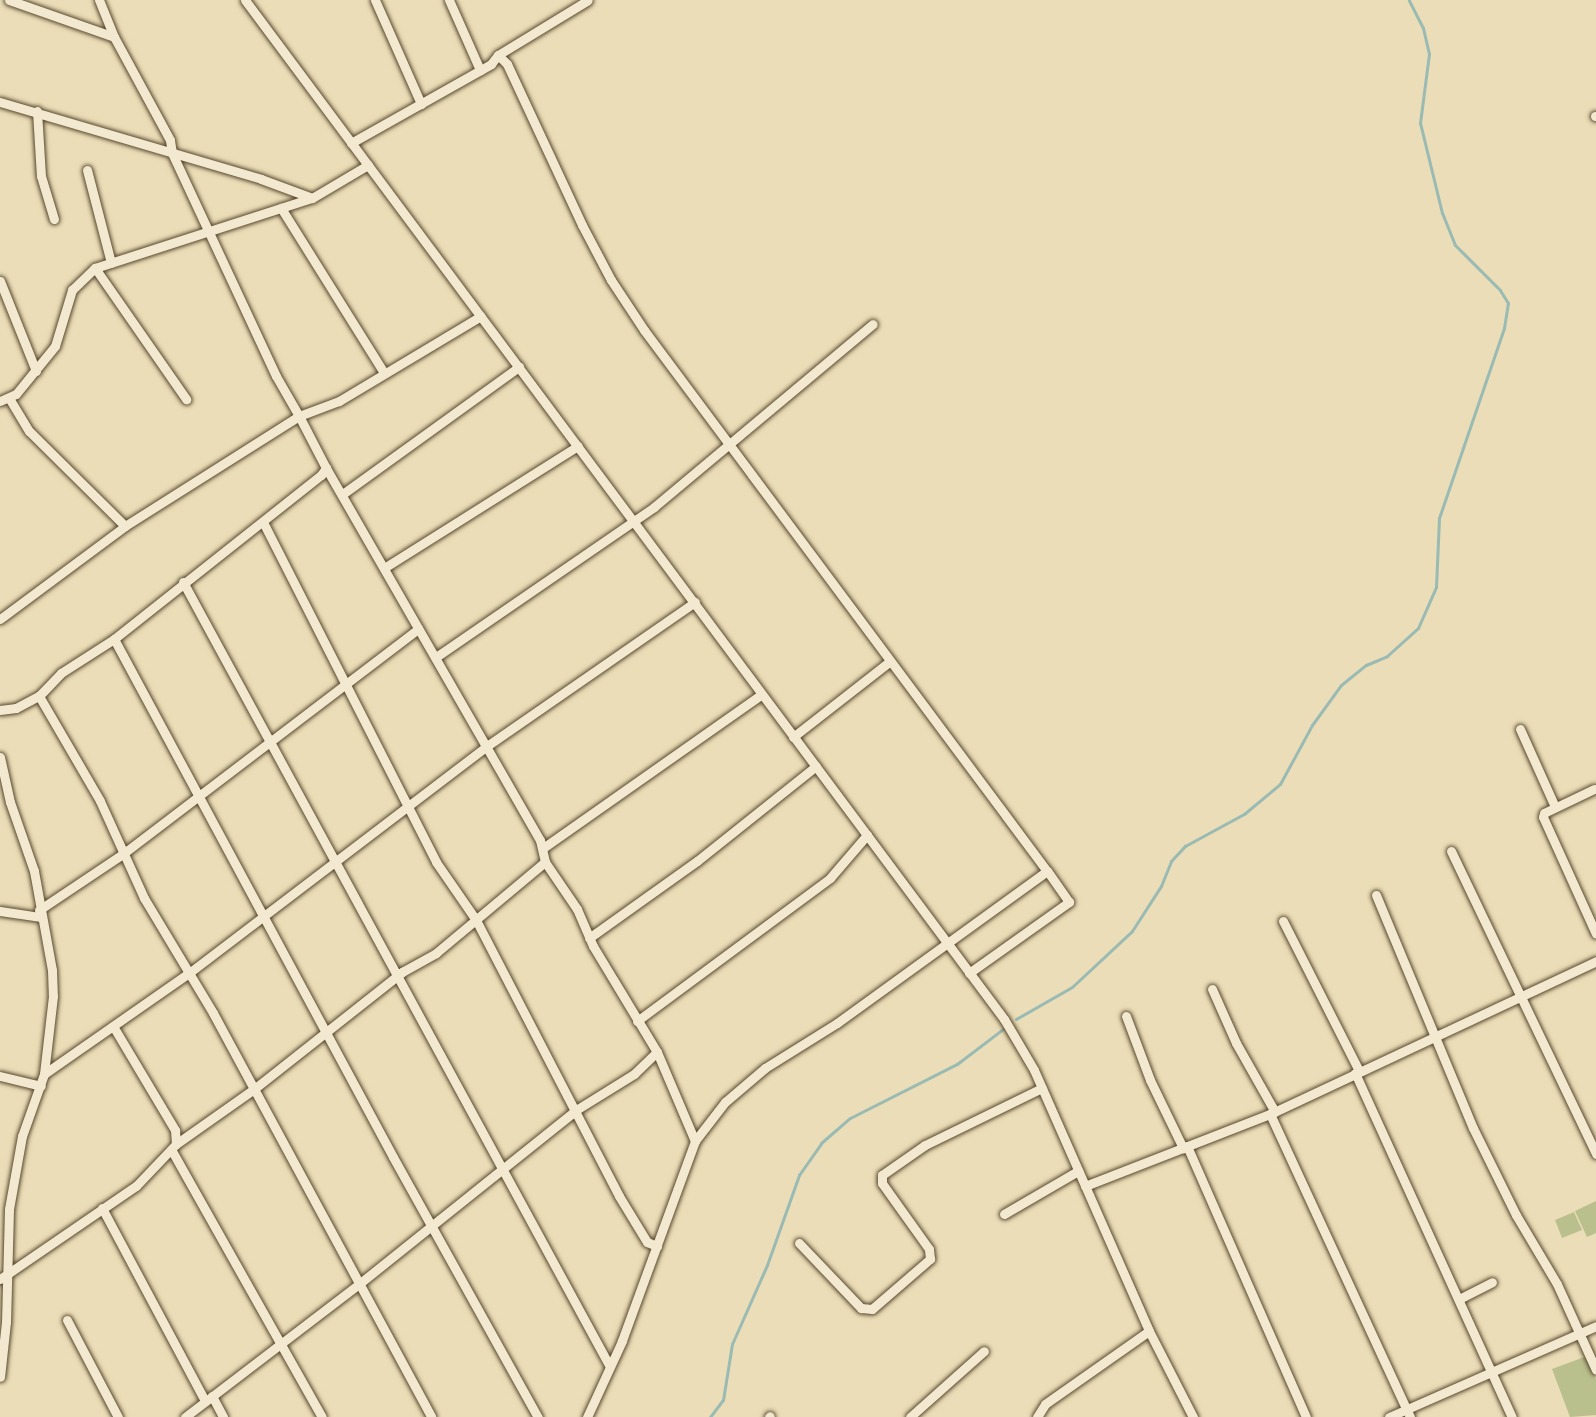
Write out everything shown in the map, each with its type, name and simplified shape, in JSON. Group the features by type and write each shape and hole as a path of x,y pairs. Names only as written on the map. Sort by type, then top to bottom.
{"street":[{"path":"9,0 114,37"},
{"path":"99,0 114,37 170,140 172,153 276,376 487,746 543,848 545,862 577,909 589,938 657,1052 695,1141"},
{"path":"245,0 1004,1019 1042,1088 1149,1331 1193,1417"},
{"path":"375,0 421,104"},
{"path":"449,0 480,70"},
{"path":"351,143 480,70 498,55 588,0"},
{"path":"498,55 507,64 611,280 729,447 1069,902 969,973"},
{"path":"0,102 312,198"},
{"path":"37,111 41,176 54,219"},
{"path":"125,526 29,431 4,400 36,371 55,346 72,290 95,268 312,198 368,165"},
{"path":"87,170 111,263"},
{"path":"281,208 384,373"},
{"path":"95,268 186,399"},
{"path":"0,281 36,371"},
{"path":"0,619 125,526 299,416 339,401 481,316"},
{"path":"436,657 634,520 729,447 873,324"},
{"path":"344,493 519,367"},
{"path":"384,568 578,446"},
{"path":"0,710 16,708 39,696 61,673 114,639 183,582 264,524 326,468"},
{"path":"264,524 436,862 476,920 640,1231 647,1242 657,1246"},
{"path":"183,582 332,862 609,1365"},
{"path":"44,1074 189,973 405,805 695,602"},
{"path":"0,911 39,914 418,629"},
{"path":"114,639 538,1417"},
{"path":"793,737 889,662"},
{"path":"543,848 761,695"},
{"path":"39,696 100,801 144,898 254,1089 431,1417"},
{"path":"1520,729 1555,807"},
{"path":"0,757 10,802 34,871 53,983 44,1074 22,1136 5,1208 0,1377"},
{"path":"589,938 697,861 816,766"},
{"path":"1594,789 1544,813 1544,823 1596,934"},
{"path":"637,1021 830,878 867,835"},
{"path":"1451,851 1596,1154"},
{"path":"4,1277 136,1186 174,1147 476,920 545,862"},
{"path":"587,1417 622,1341 695,1141 725,1102 765,1068 837,1023 1047,871"},
{"path":"1376,895 1437,1035 1473,1128 1516,1215 1565,1301 1596,1370"},
{"path":"1283,921 1357,1072 1512,1417"},
{"path":"1085,1186 1272,1113 1596,961"},
{"path":"1212,989 1272,1113 1408,1413"},
{"path":"1126,1016 1150,1080 1185,1147 1306,1417"},
{"path":"113,1026 175,1130 174,1147 322,1417"},
{"path":"185,1417 433,1226 576,1110 634,1074 657,1052"},
{"path":"0,1076 41,1086"},
{"path":"799,1243 868,1311 930,1259 929,1249 882,1183 882,1175 925,1145 1042,1088"},
{"path":"1004,1214 1078,1171"},
{"path":"102,1208 209,1399 223,1417"},
{"path":"1459,1299 1492,1282"},
{"path":"1565,1301 1578,1294"},
{"path":"67,1320 118,1417"},
{"path":"1389,1417 1408,1413 1491,1370 1596,1326"},
{"path":"1037,1417 1045,1404 1149,1331"},
{"path":"910,1417 984,1351"}],"green space":[{"path":"1596,1201 1596,1233 1587,1237 1575,1211"},
{"path":"1574,1212 1582,1230 1562,1238 1555,1220"},
{"path":"1587,1356 1596,1380 1596,1415 1570,1417 1552,1369"}],"waterway":[{"path":"1016,1019 1072,987 1132,931 1161,886 1171,861 1185,846 1244,814 1280,784 1312,725 1341,685 1366,665 1387,656 1418,628 1436,587 1439,518 1504,328 1508,303 1500,290 1455,245 1442,213 1420,123 1429,54 1423,28 1409,0"},
{"path":"710,1417 723,1400 732,1344 767,1265 799,1175 821,1143 850,1118 957,1064 1003,1029"}]}
